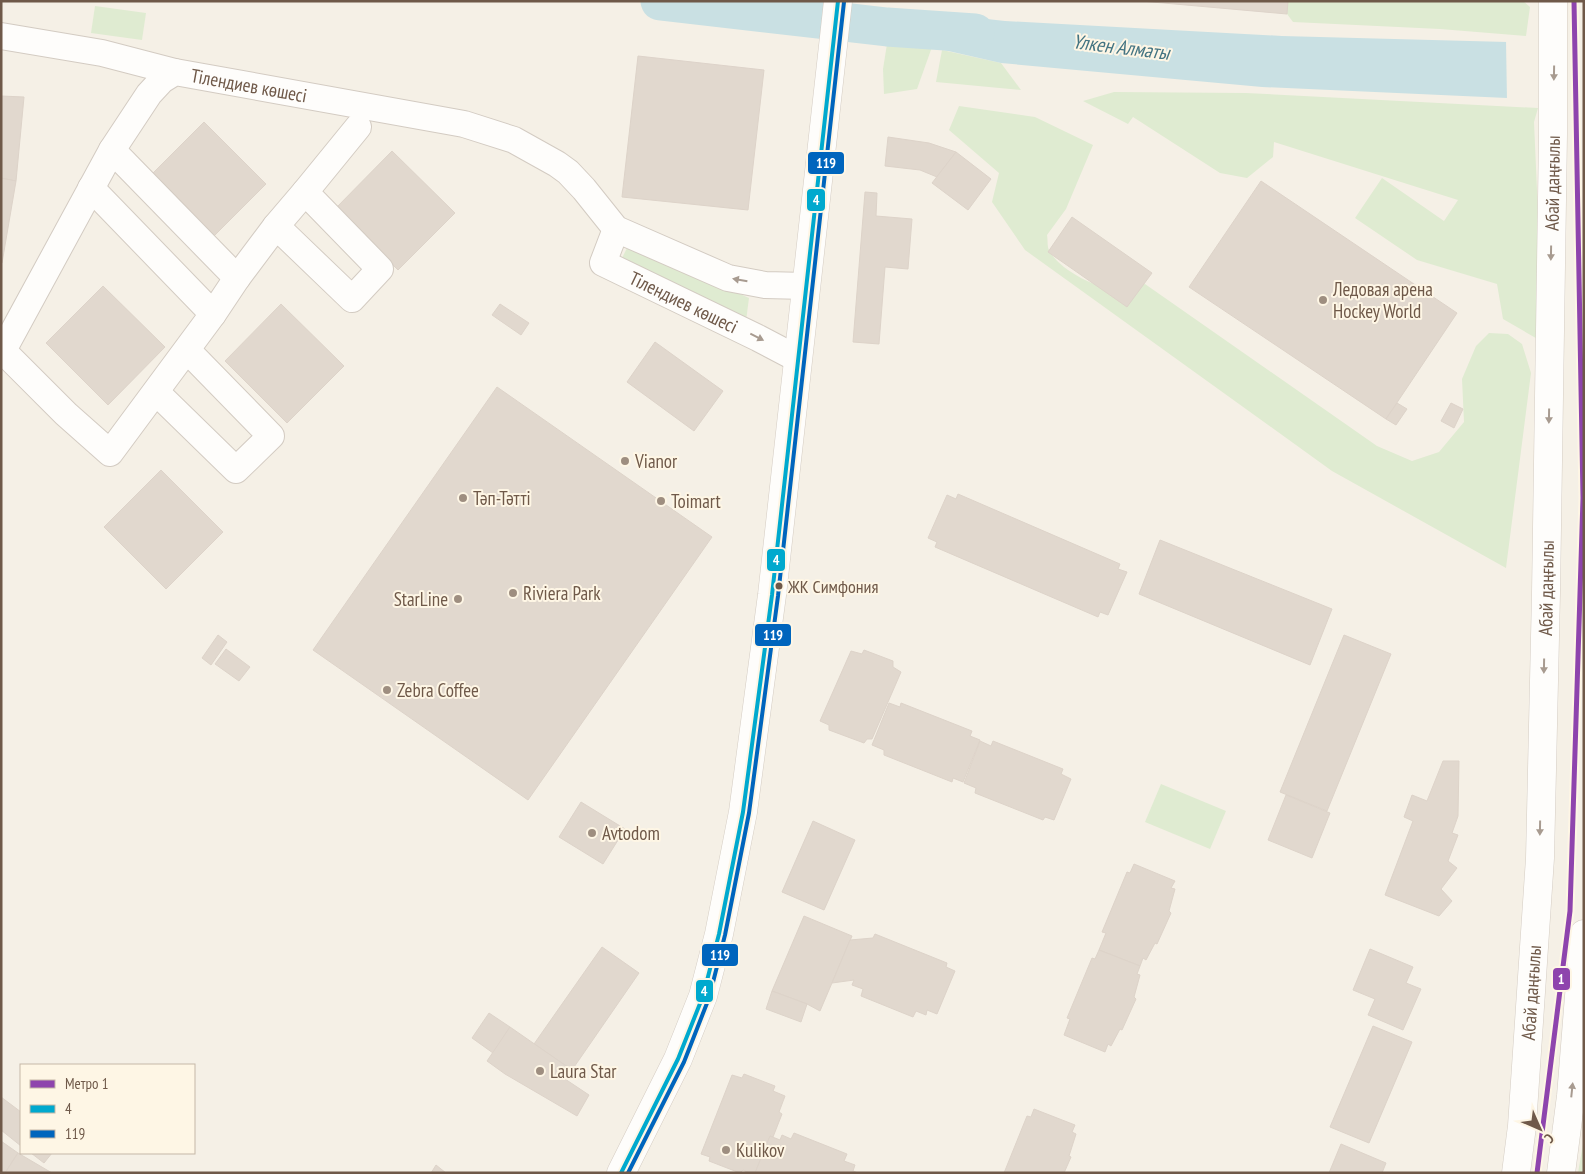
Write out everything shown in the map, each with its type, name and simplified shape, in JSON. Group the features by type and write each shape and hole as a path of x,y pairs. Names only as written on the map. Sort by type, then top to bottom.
{"main road":[{"path":"622,1173 681,1050 703,996 719,934 743,812 772,595 838,1"},
{"name":"Абай даңғылы","path":"1516,1173 1522,1126 1540,858 1546,593 1553,13"},
{"path":"1561,1173 1572,1096 1584,934"}],"street":[{"path":"1,36 102,53 175,72"},
{"name":"Тілендиев көшесі","path":"2,352 10,316 91,188 112,150 149,94 162,80 175,72 464,124 514,140 568,172 616,229 728,278 766,285 806,286"},
{"path":"2,352 110,454 214,314 237,278 276,226 358,127"},
{"path":"112,150 237,278"},
{"path":"91,188 214,314"},
{"path":"276,226 352,300 380,269 305,192"},
{"name":"Тілендиев көшесі","path":"616,229 602,264 798,359"},
{"path":"156,392 236,470 271,436 187,350"}],"green space":[{"path":"1288,1 1523,1 1530,7 1526,36 1440,29 1293,22 1287,14"},
{"path":"95,6 146,13 142,40 91,33"},
{"path":"887,44 932,47 917,89 884,94 883,69"},
{"path":"942,50 1001,63 1021,90 936,82"},
{"path":"1114,92 1246,93 1538,108 1534,122 1541,341 1503,319 1497,284 1417,260 1355,218 1382,178 1444,221 1458,200 1274,142 1273,157 1247,178 1220,173 1133,117 1128,124 1083,101"},
{"path":"959,106 1035,117 1093,145 1066,209 1047,235 1050,253 1057,261 1087,281 1105,287 1123,288 1145,284 1377,446 1412,461 1439,452 1464,422 1462,379 1476,346 1489,333 1508,334 1522,344 1531,373 1506,568 1332,471 1025,250 992,202 999,173 949,130"},
{"path":"629,244 749,298 746,321 620,262"},
{"path":"1161,784 1226,811 1210,849 1145,822"},
{"path":"1584,1138 1584,1173 1578,1173"}],"water":[{"path":"924,12 1005,21 1282,36 1584,44 1584,94 1507,98 1262,87 1001,63 922,45"}],"pier":[{"path":"1506,40 1584,42 1584,96 1507,101"}],"building":[{"path":"1141,1 1288,1 1287,14"},
{"path":"638,56 764,70 748,210 622,197"},
{"path":"1,96 24,97 16,181 1,178"},
{"path":"204,122 266,184 209,241 147,179"},
{"path":"888,137 929,143 956,152 937,177 920,170 885,166"},
{"path":"392,151 455,213 398,270 336,208"},
{"path":"956,152 991,179 968,210 932,183"},
{"path":"1,178 16,181 2,263 1,262"},
{"name":"Ледовая арена Hockey World","path":"1261,181 1457,313 1386,419 1189,287"},
{"path":"865,192 877,193 876,216 912,219 908,269 885,267 879,344 853,342"},
{"path":"1072,217 1152,273 1127,307 1048,252"},
{"path":"103,286 165,347 108,405 46,343"},
{"path":"281,304 344,366 287,423 225,361"},
{"path":"500,304 529,323 521,335 492,315"},
{"path":"655,342 723,391 694,431 627,382"},
{"name":"Riviera Park","path":"497,387 712,537 528,800 313,650"},
{"path":"1397,403 1407,409 1396,425 1386,419"},
{"path":"1451,403 1463,409 1454,428 1441,421"},
{"path":"161,470 223,532 166,589 104,527"},
{"path":"958,494 1120,564 1118,569 1127,572 1108,615 1100,612 1098,617 935,547 937,542 928,538 947,495 956,499"},
{"path":"1160,540 1332,609 1310,665 1139,594"},
{"path":"218,635 227,642 211,665 202,658"},
{"path":"1344,635 1391,654 1327,811 1280,792"},
{"path":"226,649 250,667 239,681 215,664"},
{"path":"864,650 893,661 893,667 901,672 872,739 867,739 864,743 829,730 829,725 820,721 851,651 862,654"},
{"path":"889,703 900,707 901,703 972,731 970,736 980,740 963,782 953,778 952,782 884,755 884,750 872,745"},
{"path":"980,741 991,746 993,741 1063,769 1061,774 1071,779 1054,820 1045,817 1043,820 975,793 976,788 964,783"},
{"path":"1443,761 1459,761 1458,816 1452,833 1458,835 1448,861 1457,868 1441,889 1452,901 1439,916 1385,895 1413,821 1404,817 1412,795 1427,801"},
{"path":"1286,795 1330,813 1312,858 1268,840"},
{"name":"Avtodom","path":"581,802 625,829 603,864 559,837"},
{"path":"813,821 855,840 824,910 782,892"},
{"path":"1134,864 1175,881 1171,888 1175,889 1169,911 1171,913 1157,944 1155,943 1146,960 1143,958 1140,966 1099,950 1106,933 1102,932 1127,872 1130,873"},
{"path":"804,916 852,936 820,1011 772,991"},
{"path":"875,934 947,963 946,967 955,971 937,1014 927,1010 926,1015 916,1011 913,1017 861,996 863,989 852,985 854,980 832,983 850,940 873,938"},
{"path":"602,947 639,973 572,1070 534,1044"},
{"path":"1370,949 1413,967 1406,983 1421,989 1403,1030 1368,1015 1375,999 1353,990"},
{"path":"1099,950 1140,966 1137,974 1140,975 1134,997 1136,999 1122,1030 1120,1029 1111,1046 1108,1044 1105,1052 1064,1035 1070,1019 1067,1018 1092,958 1095,959"},
{"path":"772,991 807,1004 801,1022 766,1009"},
{"path":"489,1013 510,1027 493,1053 472,1038"},
{"path":"1373,1026 1412,1042 1369,1143 1330,1127"},
{"path":"510,1027 572,1070 565,1079 589,1095 577,1116 505,1074 487,1061"},
{"path":"744,1074 775,1086 773,1091 785,1096 779,1112 782,1114 773,1137 770,1136 755,1173 743,1170 740,1173 709,1161 710,1157 701,1154 732,1075 742,1078"},
{"path":"1,1097 20,1111 20,1145 1,1130"},
{"path":"1034,1109 1075,1125 1072,1132 1076,1134 1069,1156 1071,1157 1064,1173 1004,1173 1027,1116 1031,1117"},
{"path":"794,1133 847,1154 844,1161 855,1165 853,1171 858,1173 755,1173 770,1136 780,1140 782,1135 791,1139"},
{"path":"1,1141 18,1153 5,1173 1,1173"},
{"path":"1341,1144 1386,1163 1382,1173 1329,1173"},
{"path":"18,1153 52,1173 5,1173"},
{"path":"32,1154 51,1154 44,1163"},
{"path":"436,1165 446,1173 431,1173"}],"waterway":[{"name":"Үлкен Алматы","path":"660,1 887,27 975,33"}],"metro line":[{"name":"1","path":"1537,1173 1570,911 1583,498 1574,1"}],"transit line":[{"name":"4","path":"621,1173 678,1059 703,996 719,934 743,812 772,595 838,1"},
{"name":"119","path":"628,1173 684,1062 709,998 725,935 749,813 778,596 844,2"}],"place":[{"name":"Ледовая арена Hockey World","path":"1323,300"},
{"name":"Vianor","path":"625,461"},
{"name":"Тәп-Тәтті","path":"463,498"},
{"name":"Toimart","path":"661,501"},
{"name":"ЖК Симфония","path":"779,586"},
{"name":"Riviera Park","path":"513,593"},
{"name":"StarLine","path":"458,599"},
{"name":"Zebra Coffee","path":"387,690"},
{"name":"Avtodom","path":"592,833"},
{"name":"Laura Star","path":"540,1071"},
{"name":"Kulikov","path":"726,1150"}]}
